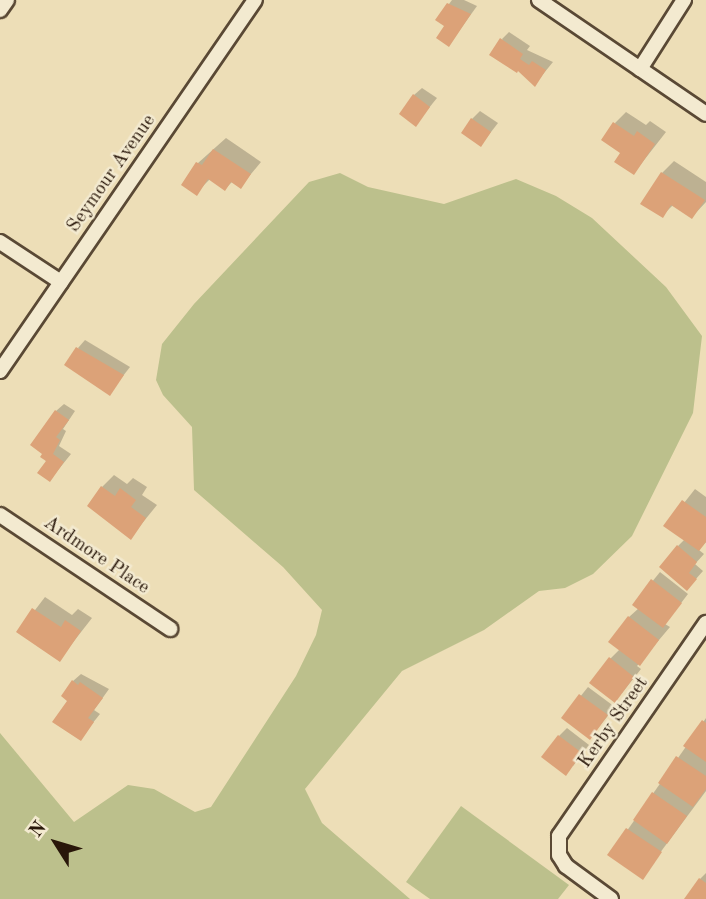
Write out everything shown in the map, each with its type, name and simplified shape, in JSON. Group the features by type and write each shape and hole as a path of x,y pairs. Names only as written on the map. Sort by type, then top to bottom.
{"street":[{"path":"0,10 7,0"},
{"name":"Seymour Avenue","path":"0,370 255,0"},
{"path":"539,0 706,114"},
{"path":"640,69 684,0"},
{"path":"0,242 61,282"},
{"name":"Ardmore Place","path":"0,515 170,629"},
{"name":"Kerby Street","path":"611,899 566,866 559,855 559,836 706,623"}],"green space":[{"path":"340,173 368,187 444,204 516,179 556,196 592,218 666,287 702,336 693,413 632,536 593,574 565,588 539,591 484,630 402,671 305,789 322,823 410,899 0,899 0,733 74,822 128,785 154,789 195,812 211,807 296,676 316,635 322,610 283,567 194,490 192,427 163,395 156,380 162,344 194,304 309,182"},
{"path":"461,806 569,885 558,899 430,899 406,882"}],"building":[{"path":"447,3 471,14 449,47 436,38 444,26 435,20"},
{"path":"500,38 523,54 520,59 529,65 532,61 546,70 535,87 518,71 517,73 489,55"},
{"path":"413,94 430,107 416,127 399,114"},
{"path":"471,118 491,132 481,147 461,133"},
{"path":"613,122 634,136 637,131 655,144 634,175 614,162 620,153 601,140"},
{"path":"213,149 251,174 241,189 231,182 225,191 208,179 197,196 181,185 196,162 202,165"},
{"path":"661,172 705,200 692,219 671,205 663,218 640,204"},
{"path":"76,347 124,375 110,396 64,365"},
{"path":"55,410 69,420 56,437 60,440 53,454 64,462 50,482 37,473 46,461 40,457 42,454 30,445"},
{"path":"101,486 115,496 120,488 136,500 131,507 146,518 131,540 87,506"},
{"path":"682,500 706,517 706,542 699,551 663,526"},
{"path":"677,545 697,562 689,573 697,579 687,591 659,567"},
{"path":"651,579 682,603 663,628 632,605"},
{"path":"32,608 61,627 65,620 81,631 60,662 16,632"},
{"path":"628,616 659,640 640,666 608,642"},
{"path":"609,657 634,677 615,703 589,683"},
{"path":"72,680 78,685 80,682 103,698 88,718 94,722 81,741 52,722 67,701 61,696"},
{"path":"579,694 608,715 590,740 561,718"},
{"path":"702,720 706,723 706,762 683,746"},
{"path":"558,735 582,753 566,776 541,757"},
{"path":"676,756 706,776 706,789 693,807 658,783"},
{"path":"652,792 687,816 667,844 633,820"},
{"path":"626,828 662,852 643,880 607,855"},
{"path":"699,878 706,883 706,899 684,899"}]}
